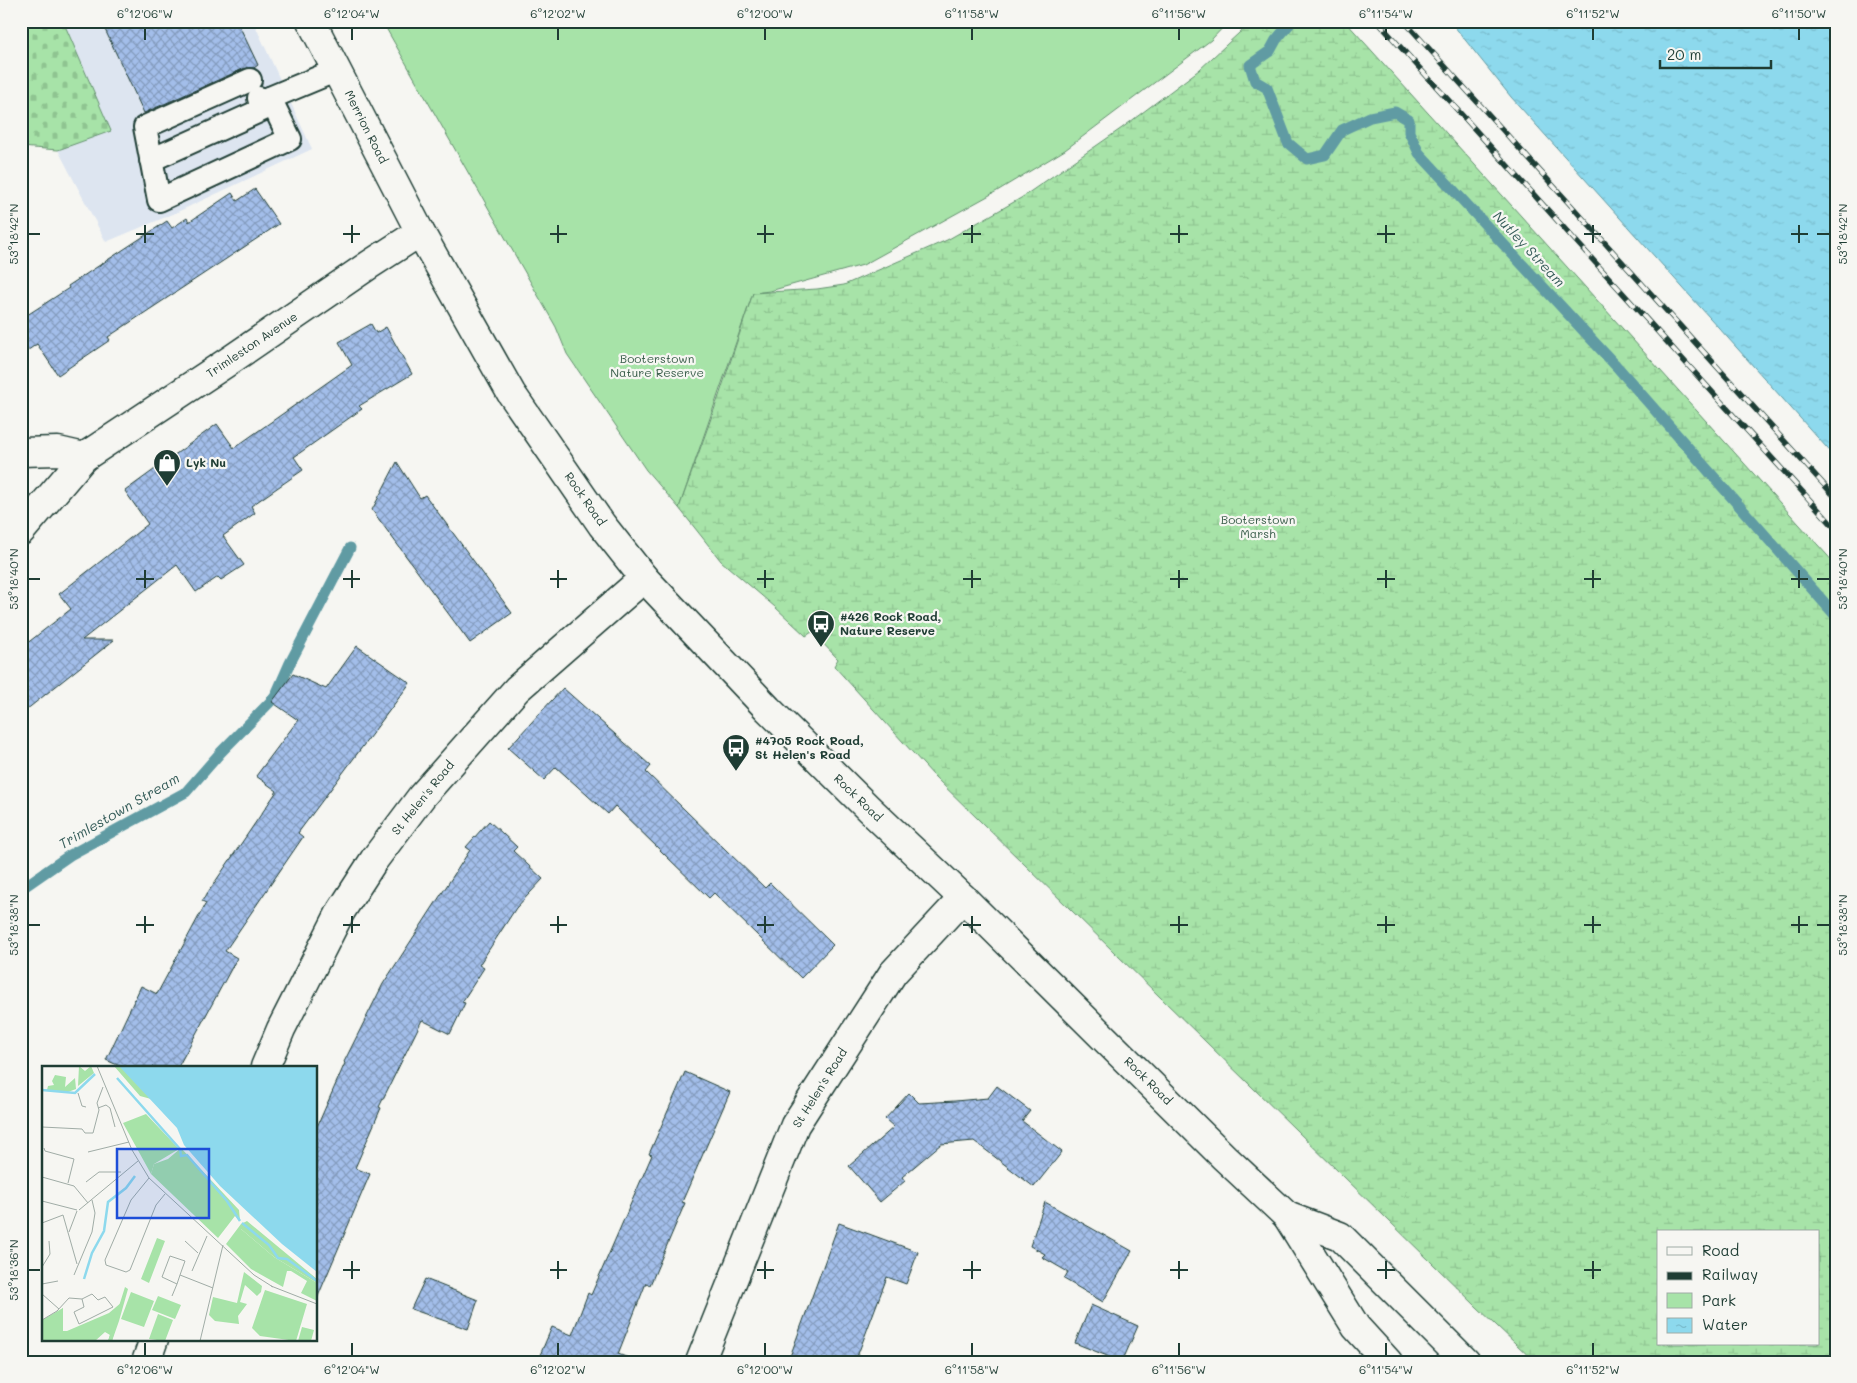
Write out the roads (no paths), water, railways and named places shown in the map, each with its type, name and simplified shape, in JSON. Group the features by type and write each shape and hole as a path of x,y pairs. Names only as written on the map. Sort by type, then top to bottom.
{"main road":[{"name":"Merrion Road","path":"311,21 420,232"},
{"name":"Trimleston Avenue","path":"21,531 84,457 420,232"},
{"name":"Rock Road","path":"420,232 511,393 602,525 644,578 768,708 869,809 963,898 1254,1186 1287,1216 1356,1327 1388,1362"},
{"path":"21,452 58,451 84,457"},
{"name":"St Helen's Road","path":"265,1066 281,1029 340,910 374,860 422,796 517,689 644,578"},
{"name":"St Helen's Road","path":"700,1362 795,1125 893,973 963,898"},
{"name":"Rock Road","path":"1287,1216 1340,1236 1466,1362"},
{"path":"146,1362 154,1340"}],"lane":[{"path":"265,100 337,70"},
{"path":"248,76 265,100 290,138 159,200 145,127 248,76"},
{"path":"151,160 264,109 265,100"}],"water":[{"path":"1450,21 1836,21 1836,458 1511,97"}],"waterway":[{"name":"Nutley Stream","path":"1292,21 1276,40 1270,51 1250,65 1255,81 1267,88 1288,143 1307,159 1325,155 1342,130 1370,117 1395,112 1409,120 1409,132 1419,153 1619,369 1836,616"},
{"name":"Trimlestown Stream","path":"21,889 70,855 186,792 221,752 275,697 290,663 350,548"}],"railway":[{"path":"1377,21 1836,529"},
{"path":"1404,21 1836,498"}],"place":[{"name":"Lyk Nu","path":"167,487"},
{"name":"#426 Rock Road, Nature Reserve","path":"821,648"},
{"name":"#4705 Rock Road, St Helen's Road","path":"736,772"}],"park label":[{"name":"Booterstown Nature Reserve","path":"657,366"},
{"name":"Booterstown Marsh","path":"1258,527"}]}
